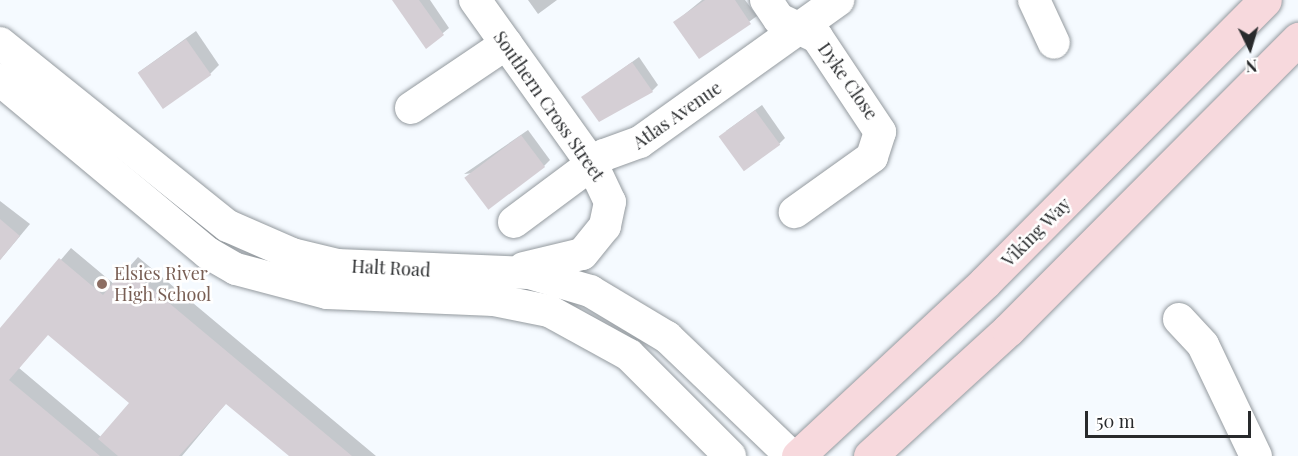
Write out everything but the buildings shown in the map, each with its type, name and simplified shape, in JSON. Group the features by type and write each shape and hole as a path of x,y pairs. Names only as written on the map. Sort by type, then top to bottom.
{"main road":[{"name":"Viking Way","path":"798,456 985,282 1265,0"},
{"path":"870,456 1008,330 1298,39"}],"street":[{"name":"Southern Cross Street","path":"475,0 592,164 610,202 598,238 567,260 487,272"},
{"path":"766,0 779,19 799,28"},
{"name":"Atlas Avenue","path":"514,222 592,164 640,142 838,0"},
{"path":"1034,0 1054,43"},
{"name":"Dyke Close","path":"795,212 872,157 880,132 817,37 799,28"},
{"name":"Halt Road","path":"0,43 190,200 259,242 337,265 487,272 566,283 635,314 667,337 791,456"},
{"path":"411,108 506,44"},
{"name":"Halt Road","path":"0,81 208,253 236,269 327,293 461,297 549,311 629,355 730,456"},
{"path":"1179,319 1203,345 1256,456"}],"place":[{"name":"Elsies River High School","path":"102,284"}]}
